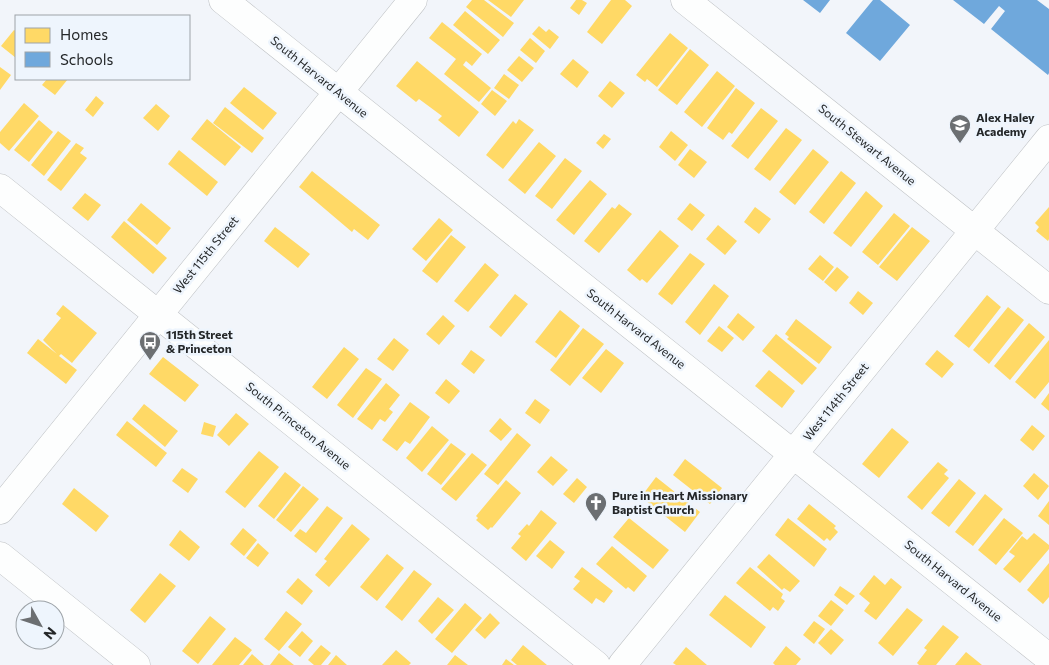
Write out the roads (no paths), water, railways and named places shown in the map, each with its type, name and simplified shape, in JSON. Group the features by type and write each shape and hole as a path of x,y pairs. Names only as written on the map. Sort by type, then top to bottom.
{"street":[{"name":"South Harvard Avenue","path":"223,0 1049,658"},
{"name":"West 115th Street","path":"0,510 413,0"},
{"name":"South Stewart Avenue","path":"685,0 1049,290"},
{"name":"West 114th Street","path":"622,665 1049,139"},
{"name":"South Princeton Avenue","path":"0,188 596,665"},
{"path":"0,556 136,665"}],"place":[{"name":"Alex Haley Academy","path":"960,144"},
{"name":"115th Street & Princeton","path":"150,361"},
{"name":"Pure in Heart Missionary Baptist Church","path":"596,522"}]}
